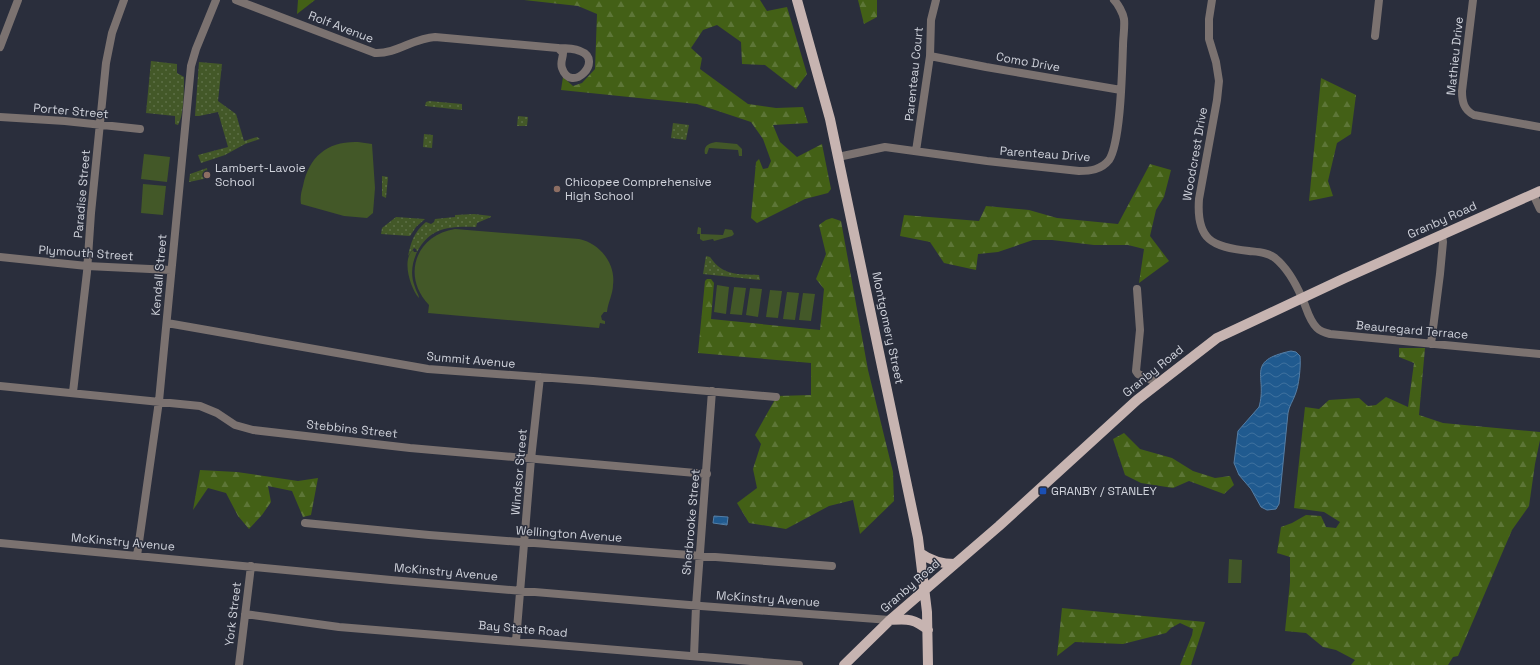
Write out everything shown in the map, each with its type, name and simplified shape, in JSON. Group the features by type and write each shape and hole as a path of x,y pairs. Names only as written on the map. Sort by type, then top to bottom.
{"main road":[{"name":"Montgomery Street","path":"797,0 830,119 885,378 920,553 928,630 928,665"},
{"name":"Granby Road","path":"844,665 890,620 925,591 1137,400 1217,338 1536,192"},
{"path":"920,553 936,562 955,564"},
{"path":"890,620 914,620 928,630"}],"street":[{"path":"1,44 18,0"},
{"name":"Paradise Street","path":"73,392 109,47 112,33 124,0"},
{"name":"Kendall Street","path":"137,556 159,401 191,66 196,49 216,0"},
{"name":"Rolf Avenue","path":"236,0 375,53 385,53 423,38 435,37 558,48"},
{"name":"Parenteau Court","path":"916,151 930,56 932,20 936,0"},
{"name":"Parenteau Drive","path":"838,157 881,147 1078,171 1095,169 1107,162 1114,150 1122,90 1124,18 1114,0"},
{"name":"Woodcrest Drive","path":"1212,0 1209,18 1209,39 1216,62 1219,80 1215,115 1198,200 1198,214 1201,229 1208,239 1216,245 1231,249 1270,254 1282,264 1302,298"},
{"path":"1375,36 1379,0"},
{"name":"Mathieu Drive","path":"1473,0 1462,91 1462,101 1464,106 1474,115 1540,126"},
{"name":"Como Drive","path":"930,56 1122,90"},
{"name":"Porter Street","path":"0,117 65,121 140,129"},
{"path":"1536,192 1540,208"},
{"path":"1431,344 1440,274 1443,242 1442,235"},
{"name":"Plymouth Street","path":"0,257 87,266 171,270"},
{"path":"1137,289 1140,330 1136,371 1138,374 1158,383"},
{"name":"Beauregard Terrace","path":"1302,298 1309,318 1318,329 1330,334 1540,354"},
{"name":"Summit Avenue","path":"167,323 428,369 776,396"},
{"name":"Windsor Street","path":"516,641 531,459 540,377"},
{"name":"Stebbins Street","path":"0,386 73,392 204,407 217,413 231,423 253,430 410,448 707,474"},
{"name":"Sherbrooke Street","path":"694,656 696,606 712,391"},
{"name":"Wellington Avenue","path":"305,523 832,566"},
{"name":"McKinstry Avenue","path":"0,543 521,591 696,606 890,620"},
{"name":"York Street","path":"239,665 251,566"},
{"name":"Bay State Road","path":"245,614 339,627 798,665"}],"green space":[{"path":"298,0 315,0 297,14"},
{"path":"524,0 760,0 767,11 787,7 807,74 796,89 765,65 742,64 741,42 717,25 703,30 691,48 702,58 700,69 748,104 776,108 803,107 808,123 773,125 780,142 797,157 822,144 831,189 828,193 805,199 757,223 751,218 756,162 759,159 763,169 768,168 771,161 763,139 751,122 697,104 561,90 563,77 573,86 582,83 595,69 597,14 578,6"},
{"path":"858,0 877,0 877,17 864,24"},
{"path":"151,61 177,64 177,73 184,77 183,109 178,125 175,124 175,116 146,113"},
{"path":"199,62 222,64 218,101 236,114 244,141 257,137 260,139 245,144 225,155 201,163 198,155 228,147 218,112 195,116"},
{"path":"1321,78 1356,95 1351,134 1337,143 1328,181 1333,196 1309,201"},
{"path":"426,102 462,104 462,110 425,106"},
{"path":"518,116 528,117 527,126 517,126"},
{"path":"673,123 689,125 686,140 671,138"},
{"path":"424,134 433,135 432,148 423,147"},
{"path":"358,142 372,144 375,188 373,213 367,218 344,216 301,204 301,193 306,175 315,159 322,152 338,144"},
{"path":"716,142 737,144 742,149 742,156 739,156 738,150 709,148 707,154 705,154 707,145"},
{"path":"144,154 170,157 167,182 141,179"},
{"path":"1150,164 1171,170 1164,197 1156,210 1150,236 1169,261 1139,283 1144,249 1128,245 1094,245 1052,240 1033,240 998,252 978,254 976,270 944,263 930,242 900,236 904,215 979,221 986,206 1029,210 1057,218 1118,224"},
{"path":"207,168 208,178 189,182 190,174"},
{"path":"382,176 388,177 386,198 382,196"},
{"path":"143,184 166,186 163,215 141,213"},
{"path":"474,214 491,217 477,223 476,227 450,228 435,233 428,237 417,252 414,248 408,256 410,246 414,238 426,222 431,224 435,219 455,217 455,215"},
{"path":"396,217 425,219 416,227 410,236 381,234 382,228"},
{"path":"832,218 841,221 868,370 893,472 894,501 860,534 853,500 829,506 786,529 749,523 737,503 757,488 753,469 761,444 755,435 777,396 811,395 811,363 698,353 705,281 707,279 711,279 714,283 711,319 820,330 824,289 816,279 826,254 819,225"},
{"path":"698,227 701,228 701,234 723,235 725,229 732,230 734,234 732,236 714,241 713,239 703,241 700,239 700,234 697,234"},
{"path":"455,229 579,239 593,245 605,255 612,269 613,288 607,312 604,312 601,316 602,320 605,321 605,324 600,323 599,328 428,313 429,305 420,294 416,282 415,270 417,258 422,248 431,239 442,233"},
{"path":"413,250 414,252 417,252 413,265 412,278 419,298 413,288 408,274 409,255"},
{"path":"706,256 710,257 720,268 726,271 738,274 759,275 760,280 703,274"},
{"path":"717,285 729,287 726,314 714,312"},
{"path":"734,287 746,288 742,315 730,314"},
{"path":"750,288 762,289 758,317 746,315"},
{"path":"770,290 782,291 778,318 766,317"},
{"path":"787,292 799,293 795,320 783,319"},
{"path":"803,293 815,294 811,321 799,320"},
{"path":"1399,348 1425,348 1419,415 1443,423 1540,432 1529,506 1512,530 1458,656 1453,657 1448,665 1351,665 1355,660 1336,650 1323,647 1306,633 1285,631 1290,582 1290,557 1277,553 1281,527 1306,515 1321,516 1326,527 1336,528 1340,522 1324,512 1294,508 1305,407 1319,409 1329,400 1359,398 1368,406 1376,405 1386,397 1408,407 1414,363 1399,357"},
{"path":"1124,433 1140,449 1172,458 1193,471 1215,478 1230,476 1234,485 1224,494 1189,481 1173,488 1141,483 1125,475 1113,439"},
{"path":"200,470 237,472 298,481 318,478 311,515 303,517 292,491 268,486 271,502 262,515 249,529 238,516 226,493 208,488 193,510"},
{"path":"1229,559 1242,560 1241,583 1228,583"},
{"path":"1062,608 1205,622 1191,665 1180,665 1193,629 1180,623 1166,633 1123,644 1075,642 1057,656"}],"water":[{"path":"1291,351 1296,352 1300,356 1299,381 1288,413 1279,504 1276,509 1267,510 1261,507 1251,489 1239,475 1234,463 1238,431 1259,407 1261,396 1261,371 1263,365 1267,360 1276,355"},
{"path":"714,516 728,517 727,525 713,523"}],"place":[{"name":"Lambert-Lavoie School","path":"207,175"},
{"name":"Chicopee Comprehensive High School","path":"557,189"},
{"name":"GRANBY / STANLEY","path":"1043,491"}]}
